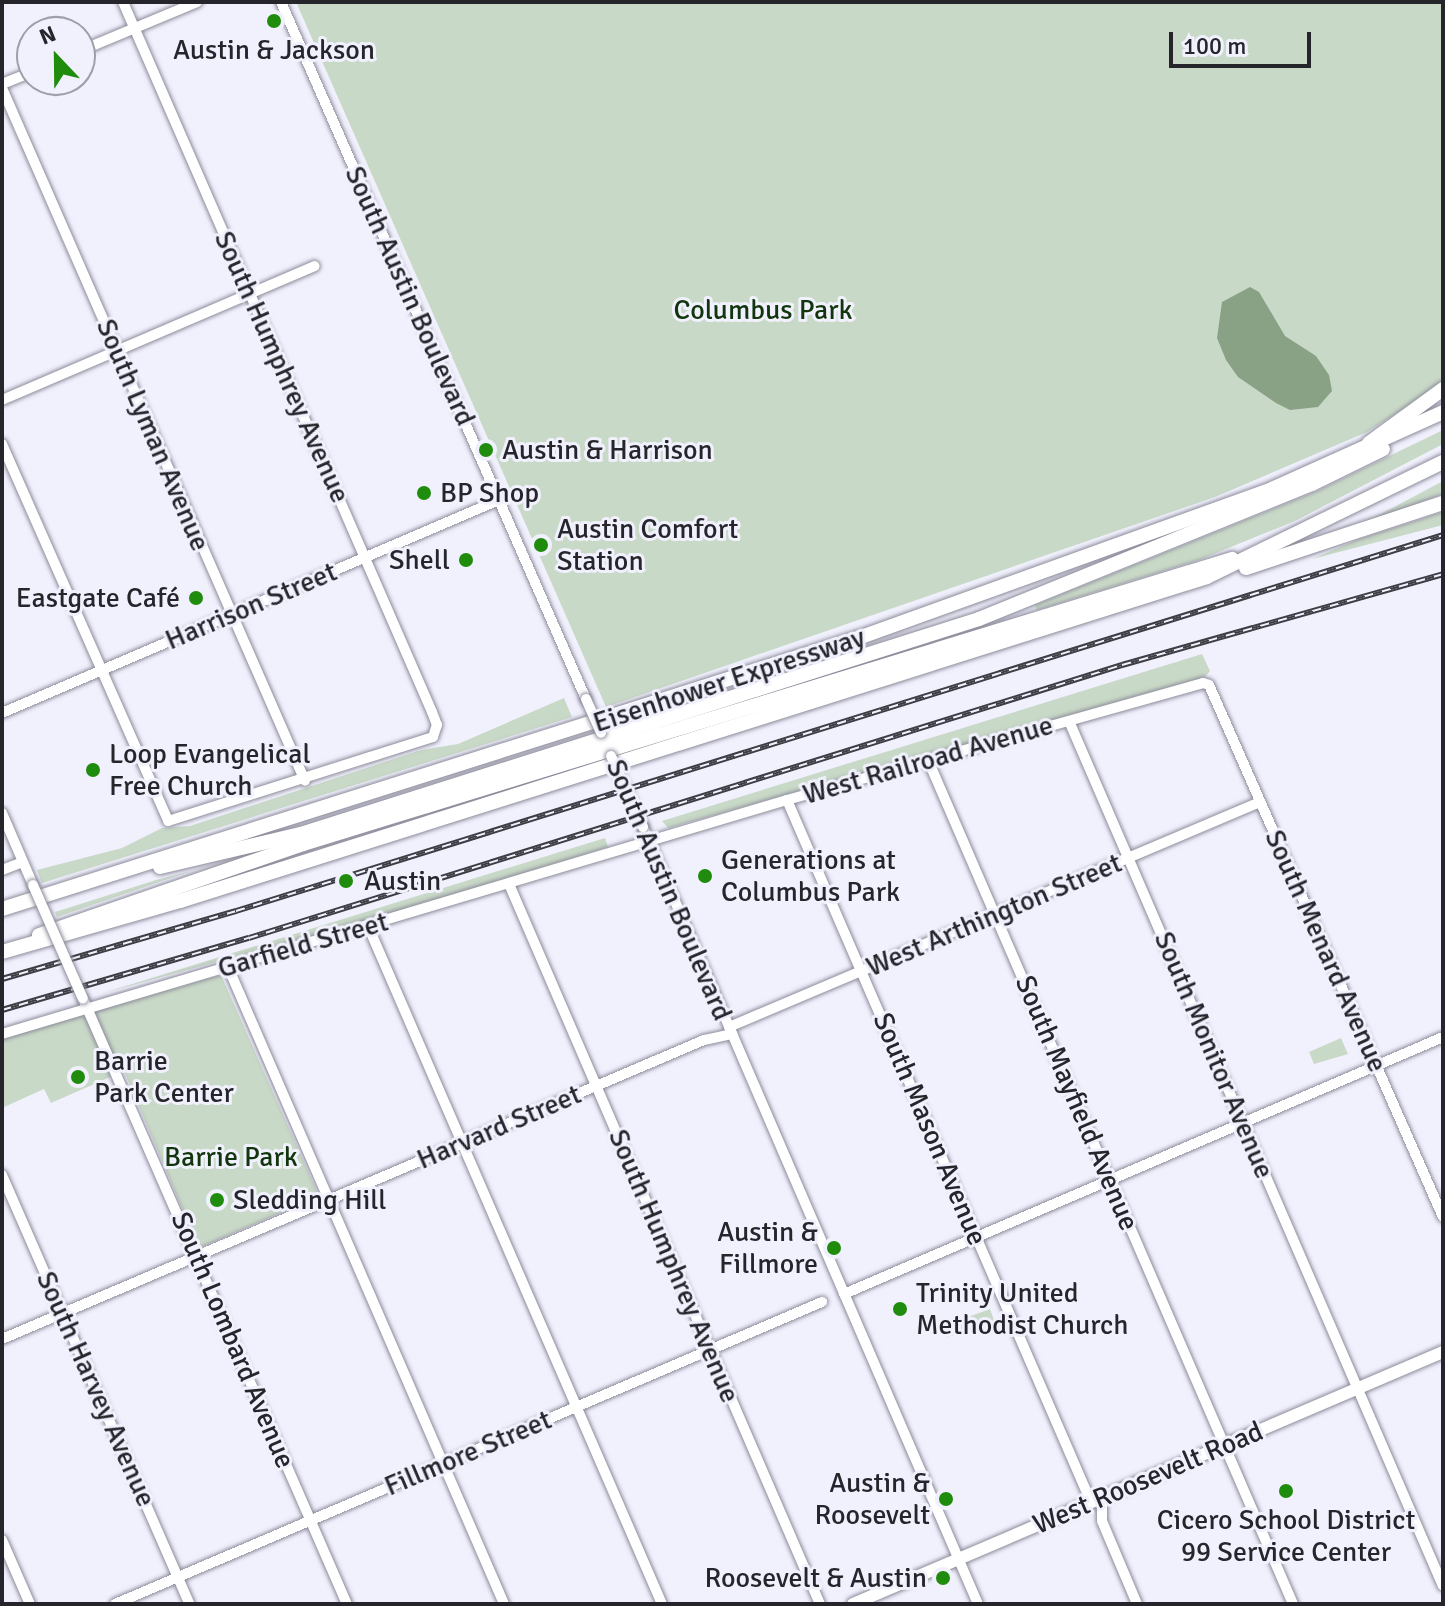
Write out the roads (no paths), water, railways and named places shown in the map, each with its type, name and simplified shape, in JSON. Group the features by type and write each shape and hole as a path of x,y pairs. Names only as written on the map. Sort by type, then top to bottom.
{"highway":[{"path":"1357,453 1443,389"},
{"name":"Eisenhower Expressway","path":"2,909 861,637 1160,531 1357,453 1443,412"},
{"path":"2,952 61,924 992,614 1326,478 1370,458 1413,428"},
{"name":"Eisenhower Expressway","path":"2,952 226,887 1207,577 1267,551 1443,462"},
{"path":"1207,577 1281,559 1443,503"},
{"path":"126,871 188,863 301,834 1209,564 1267,551"}],"main road":[{"name":"West Roosevelt Road","path":"853,1604 1443,1352"}],"street":[{"name":"South Humphrey Avenue","path":"123,2 435,719 436,733 422,743 305,781"},
{"path":"96,44 197,2"},
{"name":"South Austin Boulevard","path":"281,2 643,827 978,1604"},
{"name":"South Lyman Avenue","path":"2,86 305,781"},
{"path":"2,400 314,266"},
{"path":"2,444 168,821 305,781"},
{"name":"Harrison Street","path":"2,713 499,500"},
{"name":"West Railroad Avenue","path":"649,841 928,760 1209,685"},
{"name":"South Menard Avenue","path":"1209,685 1443,1217"},
{"name":"South Monitor Avenue","path":"1069,721 1443,1586"},
{"name":"South Mayfield Avenue","path":"928,760 1293,1604"},
{"name":"South Mason Avenue","path":"787,800 977,1237 1096,1500 1137,1604"},
{"name":"West Arthington Street","path":"730,1030 861,971 1260,802"},
{"name":"South Lombard Avenue","path":"2,813 347,1604"},
{"name":"Garfield Street","path":"2,1034 85,1003 228,967 649,841"},
{"path":"2,870 23,862"},
{"name":"South Humphrey Avenue","path":"509,884 820,1604"},
{"path":"368,926 662,1604"},
{"path":"228,967 504,1604"},
{"name":"Harvard Street","path":"2,1339 730,1030"},
{"path":"844,1294 1443,1037"},
{"name":"South Harvey Avenue","path":"2,1175 189,1604"},
{"name":"Fillmore Street","path":"115,1604 822,1302"},
{"path":"2,1540 30,1604"}],"railway":[{"path":"2,979 236,911 1443,535"},
{"path":"2,1010 249,938 1122,665 1443,574"}],"place":[{"name":"Austin & Jackson","path":"274,21"},
{"name":"Austin & Harrison","path":"486,450"},
{"name":"BP Shop","path":"424,493"},
{"name":"Austin Comfort Station","path":"541,545"},
{"name":"Shell","path":"466,560"},
{"name":"Eastgate Café","path":"196,598"},
{"name":"Loop Evangelical Free Church","path":"93,770"},
{"name":"Generations at Columbus Park","path":"705,876"},
{"name":"Austin","path":"346,881"},
{"name":"Barrie Park Center","path":"78,1077"},
{"name":"Sledding Hill","path":"217,1200"},
{"name":"Austin & Fillmore","path":"834,1248"},
{"name":"Trinity United Methodist Church","path":"900,1309"},
{"name":"Cicero School District 99 Service Center","path":"1286,1491"},
{"name":"Austin & Roosevelt","path":"946,1499"},
{"name":"Roosevelt & Austin","path":"943,1578"}],"park label":[{"name":"Columbus Park","path":"763,310"},
{"name":"Barrie Park","path":"231,1157"}]}
